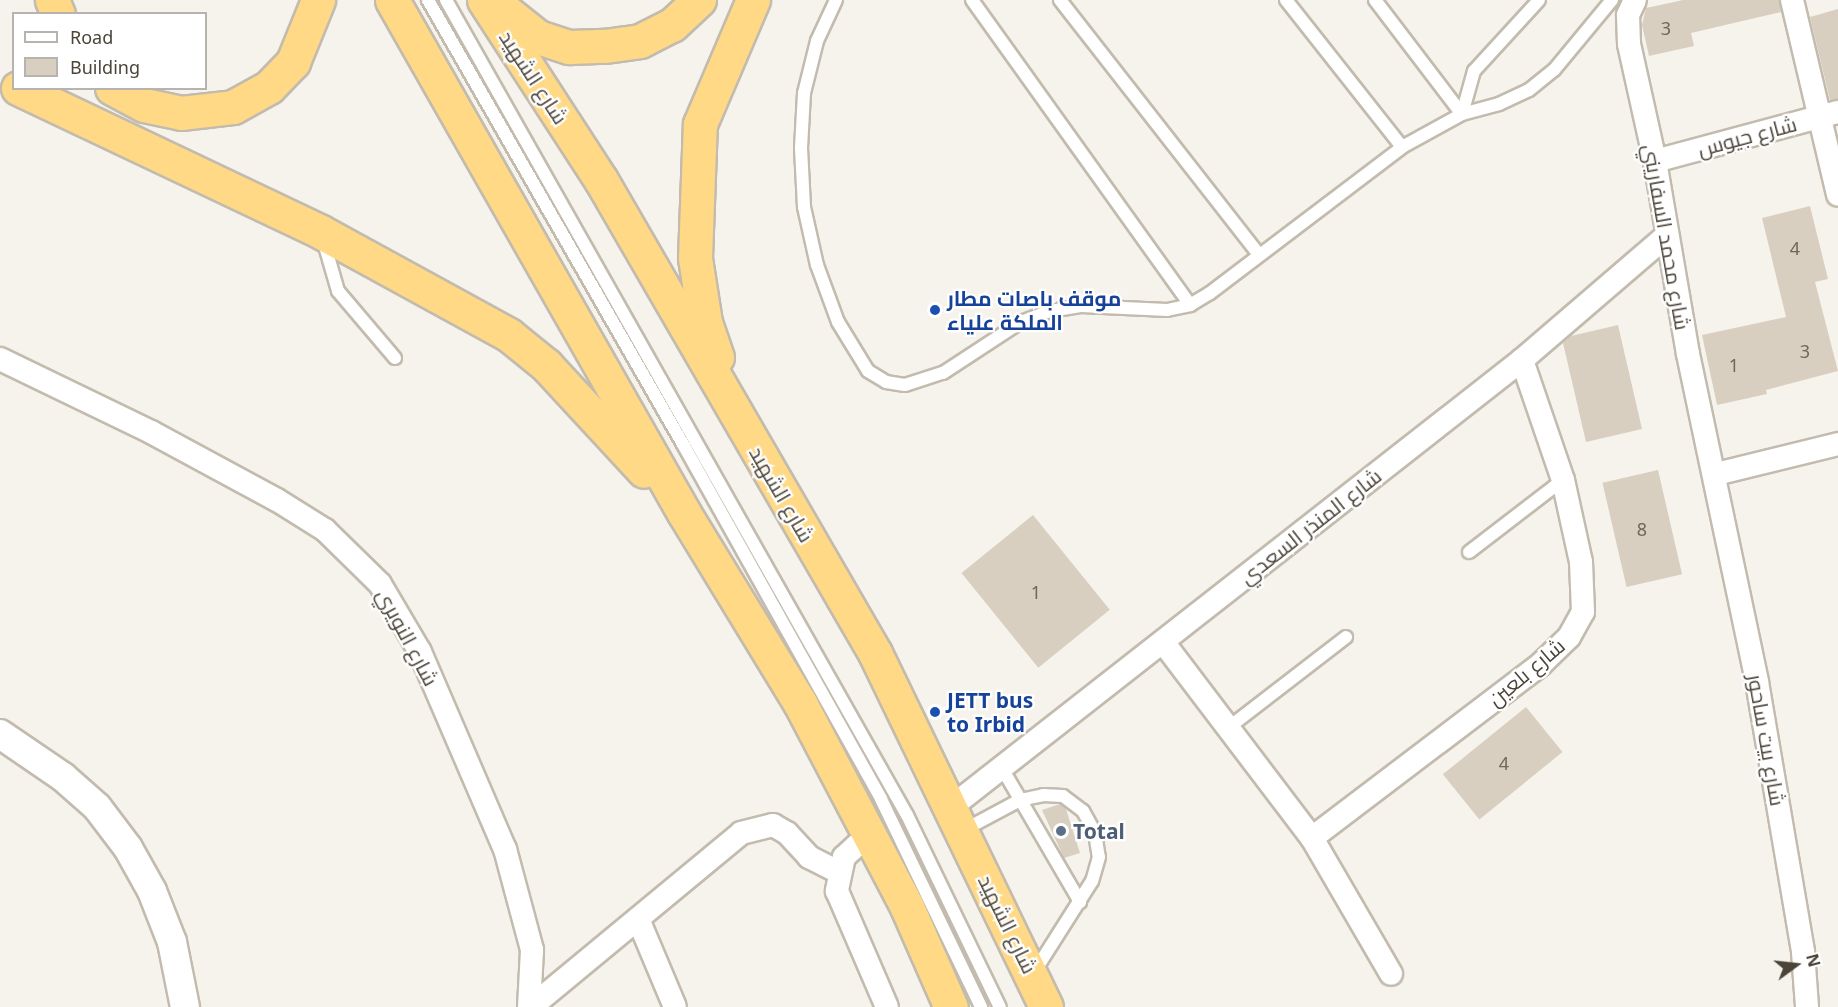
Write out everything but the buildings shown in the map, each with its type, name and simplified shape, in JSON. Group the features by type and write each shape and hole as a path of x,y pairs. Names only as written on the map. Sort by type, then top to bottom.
{"highway":[{"path":"116,90 144,105 181,113 233,107 269,87 293,62 318,0"},
{"path":"392,0 684,513 756,626 873,838 951,1007"},
{"name":"شارع الشهيد","path":"484,0 601,180 875,653 1046,1007"},
{"path":"492,0 538,37 578,47 640,41 672,25 699,0"},
{"path":"753,0 700,124 694,247 705,322 755,447"},
{"path":"20,90 321,232 530,350 684,513"}],"street":[{"name":"شارع محمد السفاريني","path":"1635,0 1628,15 1629,44 1655,161 1665,237 1716,474"},
{"path":"1792,0 1828,114 1838,195"},
{"name":"شارع جيوس","path":"1655,161 1828,114"},
{"name":"شارع المنذر السعدي","path":"956,819 1003,770 1162,642 1522,360 1665,237"},
{"name":"شارع النويري","path":"0,359 151,432 277,500 325,530 381,584 420,652 505,849 532,950 530,1007"},
{"name":"شارع بلعين","path":"1312,838 1541,664 1569,638 1582,612 1584,593 1563,480 1522,360"},
{"path":"1716,474 1838,444"},
{"name":"شارع بيت ساحور","path":"1716,474 1761,705 1803,952 1807,1007"},
{"path":"1162,642 1312,838 1390,974"},
{"path":"0,734 63,777 97,807 128,848 152,891 172,942 184,1007"},
{"path":"530,1007 735,838 756,827 773,825 787,832 808,857 838,872"},
{"path":"873,838 857,844 844,857 838,872 837,891 887,1007"},
{"path":"638,919 675,1007"}],"lane":[{"path":"428,0 678,436 880,799 981,1007"},
{"path":"446,0 907,815 1000,1007"},
{"path":"836,0 817,41 804,93 801,148 804,207 817,266 838,322 868,371 886,382 925,382 1021,322 1050,311 1081,306 1167,310 1190,305 1402,147 1462,114 1499,104 1529,90 1554,70 1612,0"},
{"path":"972,0 1190,305"},
{"path":"1060,0 1259,255"},
{"path":"1286,0 1402,147"},
{"path":"1375,0 1462,114"},
{"path":"1462,114 1480,62 1539,0"},
{"path":"321,232 338,291 395,358"},
{"path":"1469,552 1563,480"},
{"path":"1228,728 1346,637"},
{"path":"1003,770 1080,902"},
{"path":"956,819 1043,795 1063,796 1083,811 1095,833 1098,857 1080,902 1032,975"}],"place":[{"name":"موقف باصات مطار الملكة علياء","path":"935,310"},
{"name":"JETT bus to Irbid","path":"935,712"},
{"name":"Total","path":"1061,831"}]}
